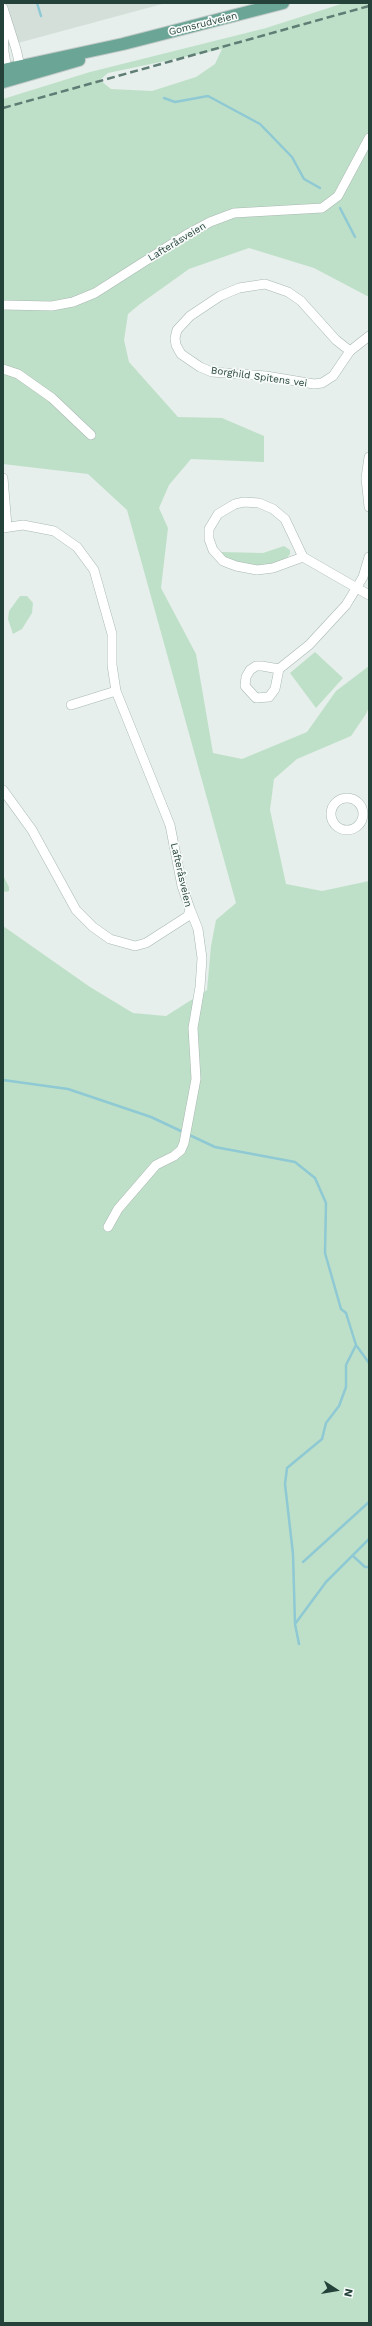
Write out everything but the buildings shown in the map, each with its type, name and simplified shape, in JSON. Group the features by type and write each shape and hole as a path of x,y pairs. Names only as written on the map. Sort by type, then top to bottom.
{"main road":[{"name":"Gomsrudveien","path":"3,82 19,72 91,57 123,44 283,3"},
{"name":"Gomsrudveien","path":"5,69 19,72"}],"street":[{"path":"3,8 19,72"},
{"path":"3,23 5,69"},
{"name":"Lafteråsveien","path":"3,305 52,306 73,302 95,293 186,235 210,222 234,213 322,208 338,196 369,138"},
{"name":"Borghild Spitens vei","path":"350,351 336,340 301,301 288,292 265,284 239,288 220,296 190,316 177,330 176,338 176,345 184,357 200,367 212,372 266,376 306,383 322,383 331,378 350,351 369,336"},
{"path":"3,369 18,374 52,398 91,435"},
{"path":"369,457 366,478 369,507"},
{"name":"Lafteråsveien","path":"3,478 5,527 44,528 54,531 78,548 94,570 112,634 112,665 116,691 170,825 182,886 190,909 188,916 146,943 135,946 110,939 93,927 76,910 32,830 3,790"},
{"path":"303,557 273,568 257,570 236,566 223,561 212,550 209,540 210,529 213,521 224,509 244,502 259,503 274,509 284,519 303,557 369,595"},
{"path":"279,669 309,645 346,605 363,577 369,557"},
{"path":"71,705 116,691"},
{"path":"108,1227 118,1209 156,1165 174,1156 181,1150 184,1143 196,1079 193,1028 200,987 202,958 198,929 190,909"}],"shaded area":[{"path":"3,3 166,3 3,47"}],"green space":[{"path":"344,3 369,3 369,297 314,268 249,248 189,269 140,304 128,314 124,340 129,362 178,417 222,418 264,436 264,462 191,459 169,485 159,508 168,528 161,588 196,654 213,753 242,759 307,732 336,691 369,666 369,707 351,736 297,759 274,779 270,810 286,884 322,891 369,881 369,2323 3,2323 3,926 90,987 133,1013 166,1016 207,990 211,946 216,920 236,903 127,510 88,474 3,464 3,99 90,72 266,28","holes":["222,49 215,64 196,77 152,91 111,89 100,80 108,73"]},
{"path":"284,546 290,550 290,554 286,559 268,565 252,567 236,564 223,556 221,552 263,553"},
{"path":"20,596 27,596 33,603 32,613 22,629 13,634 8,619 9,611"},
{"path":"315,652 343,678 316,708 290,673"},
{"path":"3,875 9,887 9,891 6,892 3,891"}],"waterway":[{"path":"37,3 41,16"},
{"path":"164,98 175,102 208,96 260,124 292,157 304,179 320,188"},
{"path":"340,208 355,237"},
{"path":"3,1080 68,1089 151,1117 215,1147 295,1162 315,1178 326,1203 325,1253 341,1309 346,1313 356,1345 369,1363"},
{"path":"299,1644 295,1624 293,1554 285,1484 287,1468 322,1439 326,1423 339,1406 346,1387 346,1365 356,1345"},
{"path":"303,1562 369,1502"},
{"path":"295,1624 326,1582 369,1539"},
{"path":"353,1556 365,1567 369,1567"}],"railway":[{"path":"3,108 369,6"}]}
